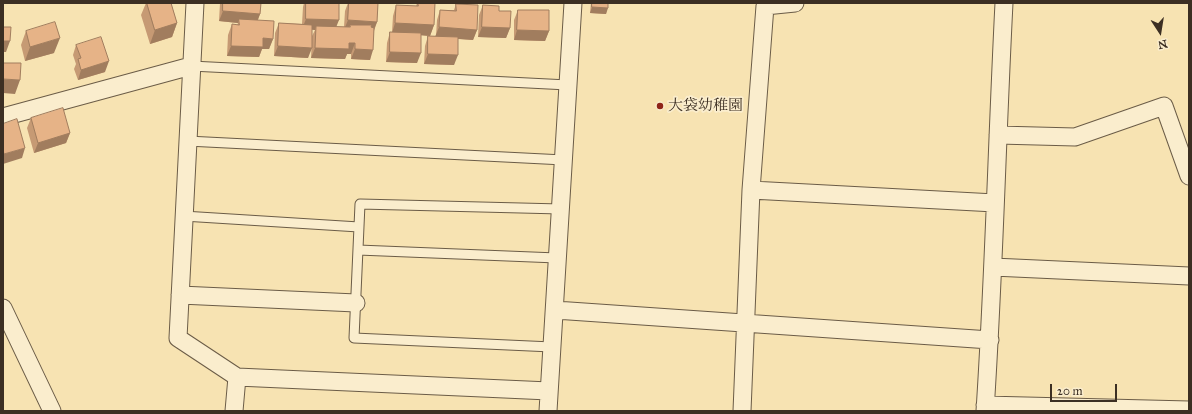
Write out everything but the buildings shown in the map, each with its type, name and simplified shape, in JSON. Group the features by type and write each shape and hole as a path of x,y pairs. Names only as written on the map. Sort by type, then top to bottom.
{"street":[{"path":"195,3 178,338 237,376 549,391"},
{"path":"548,411 564,160 570,3"},
{"path":"742,411 751,190 765,6 795,3"},
{"path":"1004,3 990,340 985,408 1189,410"},
{"path":"3,117 191,66"},
{"path":"998,135 1075,136 1164,106 1189,176"},
{"path":"751,190 995,203"},
{"path":"993,267 1189,276"},
{"path":"180,295 356,304"},
{"path":"3,308 52,411"},
{"path":"554,310 990,340"},
{"path":"234,411 237,376"}],"lane":[{"path":"191,66 568,84"},
{"path":"187,141 564,160"},
{"path":"552,347 354,338 360,204 561,210"},
{"path":"183,216 359,227"},
{"path":"358,250 558,258"}],"place":[{"name":"大袋幼稚園","path":"660,106"}]}
